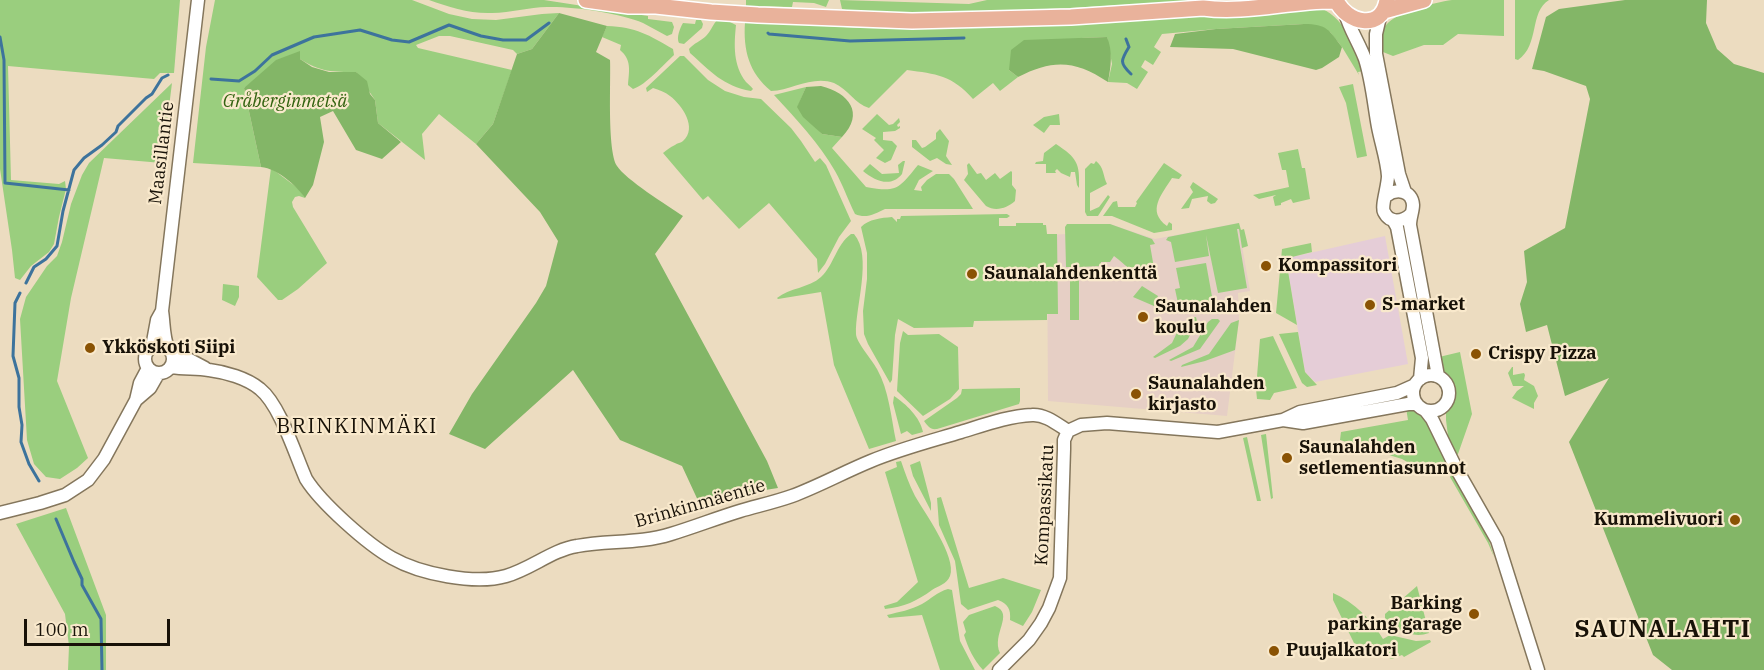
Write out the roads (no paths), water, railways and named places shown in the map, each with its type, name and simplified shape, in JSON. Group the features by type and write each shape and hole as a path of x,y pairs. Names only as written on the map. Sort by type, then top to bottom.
{"main road":[{"path":"586,0 629,6 657,6 736,14 912,21 1071,17 1203,8 1218,10 1318,1 1339,5 1358,20 1364,21 1384,9 1424,0"},
{"path":"640,0 657,6"},
{"path":"1203,8 1227,0"}],"street":[{"name":"Maasillantie","path":"171,357 164,338 162,311 198,0"},
{"path":"1339,5 1362,50 1366,63 1388,177 1383,207 1385,213 1397,227 1422,358 1413,393 1421,407 1432,419 1456,468 1497,540 1538,670"},
{"path":"1384,9 1376,34 1376,54 1399,174 1405,192 1412,200 1411,233 1438,376"},
{"path":"1386,196 1393,191 1405,192"},
{"path":"1393,220 1403,220 1411,214"},
{"name":"Maasillantie","path":"152,347 157,320 162,311"},
{"path":"0,513 65,495 88,480 104,459 136,400 140,383 153,371 166,372 171,357 163,345 152,347 145,357 153,371"},
{"name":"Brinkinmäentie","path":"171,357 188,359 208,370 241,378 261,389 278,411 311,486 341,517 380,550 392,558 431,573 470,578 494,579 506,576 578,545 634,542 670,534 792,496 872,461 1005,418 1034,415 1044,417 1068,431"},
{"path":"1417,382 1431,375 1438,376 1445,381 1449,390 1449,399 1444,406 1442,421 1444,443"},
{"name":"Kompassikatu","path":"999,670 1029,640 1041,623 1060,578 1064,440 1068,431 1081,425 1107,423 1218,432 1283,420 1300,412 1397,393 1417,382"},
{"name":"Kompassikatu","path":"1283,420 1302,423 1408,404 1421,407"},
{"path":"1421,407 1433,411 1444,406"}],"waterway":[{"path":"211,79 239,81 255,71 272,55 314,37 360,30 392,40 409,42 449,25 481,36 503,40 526,40 549,23"},
{"path":"768,33 850,41 964,38"},
{"path":"0,37 4,60 5,183 69,190"},
{"path":"1126,39 1129,47 1122,61 1131,74"},
{"path":"26,283 34,267 46,259 57,246 74,170 84,158 116,132 118,126 152,94 162,78 168,75"},
{"path":"20,293 15,303 13,356 19,378 21,442 29,464 39,481"},
{"path":"56,519 82,579 82,585 101,619 102,670"}],"place":[{"name":"Kompassitori","path":"1266,266"},
{"name":"Saunalahdenkenttä","path":"972,274"},
{"name":"S-market","path":"1370,305"},
{"name":"Saunalahden koulu","path":"1143,317"},
{"name":"Ykköskoti Siipi","path":"90,348"},
{"name":"Crispy Pizza","path":"1476,354"},
{"name":"Saunalahden kirjasto","path":"1136,394"},
{"name":"Saunalahden setlementiasunnot","path":"1287,458"},
{"name":"Kummelivuori","path":"1735,520"},
{"name":"Barking parking garage","path":"1474,614"},
{"name":"Puujalkatori","path":"1274,651"}],"district":[{"name":"BRINKINMÄKI","path":"357,427"},
{"name":"SAUNALAHTI","path":"1663,630"}],"park label":[{"name":"Gråberginmetsä","path":"285,102"}]}
